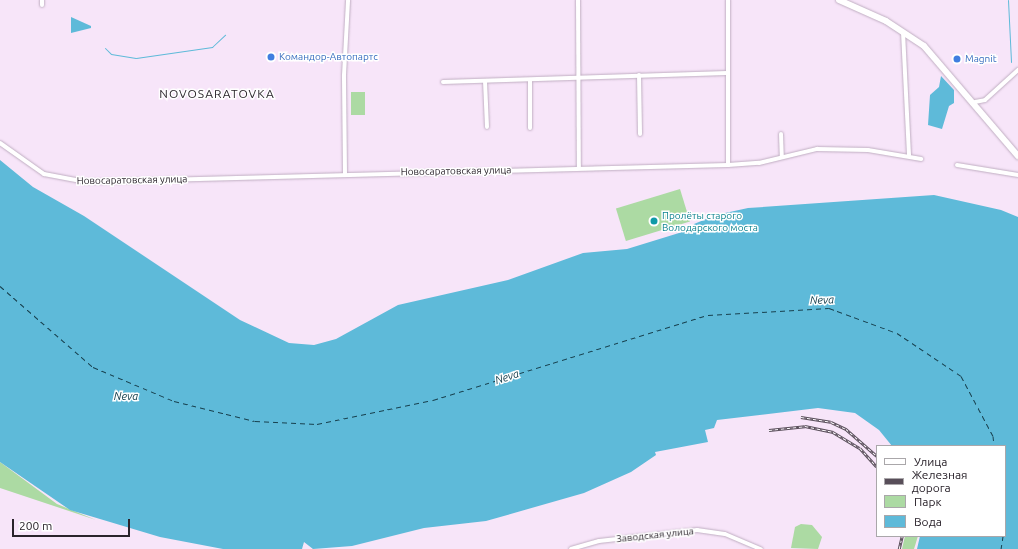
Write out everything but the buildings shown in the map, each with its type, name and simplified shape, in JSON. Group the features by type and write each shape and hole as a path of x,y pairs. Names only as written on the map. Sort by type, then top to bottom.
{"main road":[{"path":"839,0 868,11 903,32 935,56 975,102 1018,156"}],"street":[{"path":"42,0 42,6"},
{"path":"345,174 344,75 348,0"},
{"path":"578,0 579,168"},
{"path":"728,0 728,166"},
{"path":"903,32 909,155"},
{"path":"975,102 985,100 1018,70"},
{"path":"443,82 727,73"},
{"path":"639,75 640,134"},
{"path":"530,80 530,128"},
{"path":"485,81 487,127"},
{"path":"781,134 782,157"},
{"name":"Новосаратовская улица","path":"0,143 32,169 70,181 579,168 728,166 782,157 817,149 909,155 921,159"},
{"path":"957,166 1018,175"},
{"name":"Заводская улица","path":"571,549 599,541 697,530 725,534 762,549"}],"green space":[{"path":"351,92 365,92 365,115 351,115"},
{"path":"680,189 690,222 626,241 616,209"},
{"path":"0,462 57,504 96,520 0,488"},
{"path":"801,524 812,525 822,537 818,549 791,548 795,527"},
{"path":"905,537 918,537 914,549 902,549"}],"water":[{"path":"71,17 91,26 91,28 71,33"},
{"path":"941,76 954,90 954,103 949,106 942,129 928,125 930,95 939,87"},
{"name":"Neva","path":"0,160 33,187 84,216 240,320 289,343 314,345 336,339 398,305 508,280 583,253 627,249 692,229 694,224 716,215 748,208 934,195 1001,210 1018,217 1018,549 917,549 920,537 1006,537 1006,445 891,445 879,430 855,413 818,408 717,420 714,428 705,430 708,442 655,452 656,455 631,472 584,493 486,521 424,528 352,546 313,549 304,542 302,549 223,549 160,537 70,510 0,462"}],"waterway":[{"path":"1008,0 1011,62"},
{"path":"105,48 111,54 136,58 212,47 225,35"}],"ferry route":[{"path":"0,286 93,367 174,401 255,421 317,424 433,400 708,315 829,308 897,333 961,376 993,436 994,445"},
{"path":"1001,549 1003,537"}],"railway":[{"path":"801,417 831,422 846,429 876,455"},
{"path":"769,430 805,426 833,432 860,448 876,466"},
{"path":"899,549 902,537"}],"place":[{"name":"Командор-Автопартс","path":"271,57"},
{"name":"Magnit","path":"957,59"},
{"name":"Пролёты старого Володарского моста","path":"654,221"}],"district":[{"name":"NOVOSARATOVKA","path":"217,94"}]}
